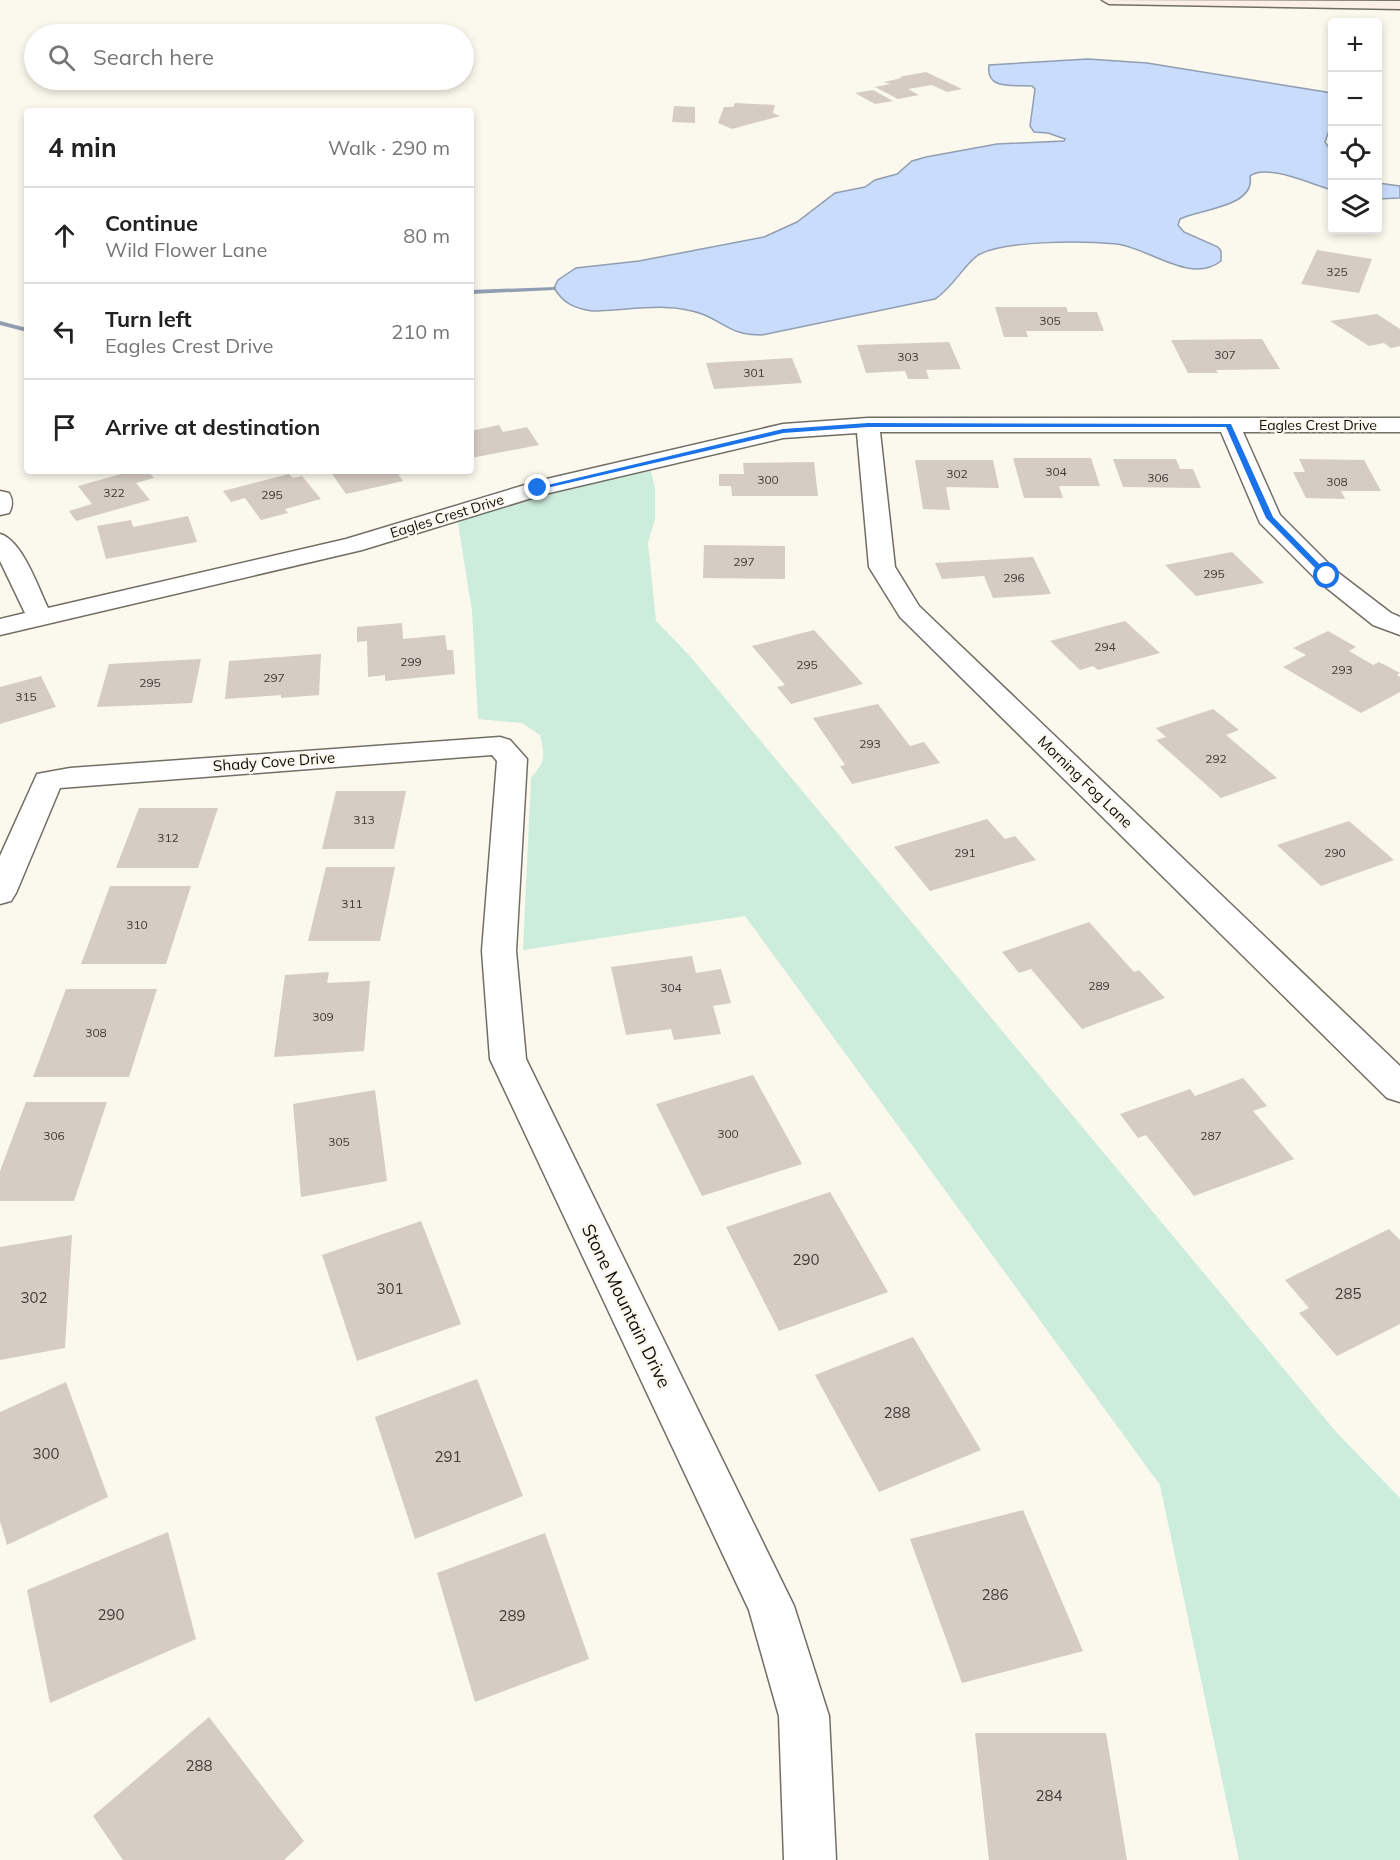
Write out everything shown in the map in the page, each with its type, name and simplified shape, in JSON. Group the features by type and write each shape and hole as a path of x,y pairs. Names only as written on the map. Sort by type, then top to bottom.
{"street":[{"path":"1110,0 1400,5"},
{"name":"Eagles Crest Drive","path":"0,627 353,544 538,488 783,431 868,425 1400,425"},
{"name":"Morning Fog Lane","path":"868,425 882,567 909,611 1400,1088"},
{"path":"1229,425 1269,518 1327,576 1382,619 1400,627"},
{"path":"0,498 0,508"},
{"path":"0,542 10,555 40,618"},
{"name":"Shady Cove Drive","path":"0,893 48,781 70,777 500,746"},
{"name":"Stone Mountain Drive","path":"500,746 512,759 500,951 508,1059 771,1606 804,1716 810,1860"}],"green space":[{"path":"650,466 655,488 655,519 648,543 656,621 689,655 1337,1433 1400,1498 1400,1860 1239,1860 1160,1485 745,916 523,950 531,778 542,762 543,748 540,735 522,723 478,719 472,611 457,517"}],"water":[{"path":"1088,59 1147,63 1328,92 1328,133 1325,142 1328,146 1328,189 1278,173 1258,173 1250,176 1250,186 1236,201 1180,219 1178,225 1184,232 1218,247 1221,251 1221,261 1209,267 1197,269 1183,267 1117,244 1067,242 1009,246 993,249 975,257 948,288 935,299 762,335 736,331 702,314 676,308 586,310 566,302 554,288 558,280 576,268 639,261 764,237 797,222 835,193 865,187 875,180 897,174 912,161 997,144 1064,141 1065,139 1048,133 1034,132 1030,126 1035,89 1032,86 997,83 989,74 989,65"},
{"path":"1382,184 1400,186 1400,198 1382,199"}],"building":[{"path":"926,72 962,89 947,92 932,85 908,89 919,95 898,99 875,87 890,84 884,82 902,78 899,77"},
{"path":"873,90 893,101 875,104 855,93"},
{"path":"735,103 775,105 773,113 780,116 732,129 718,123 724,107 733,107"},
{"path":"674,106 695,107 695,123 672,122"},
{"path":"1317,250 1372,259 1359,293 1301,284"},
{"path":"995,307 1066,307 1068,312 1097,312 1104,331 1026,331 1028,337 1004,337"},
{"path":"1377,314 1400,329 1400,346 1391,348 1384,343 1369,346 1330,321"},
{"path":"1262,339 1280,369 1188,373 1171,340"},
{"path":"949,342 961,369 926,370 929,379 908,379 905,371 866,373 857,345"},
{"path":"792,358 802,383 714,389 706,363"},
{"path":"499,425 503,432 527,427 539,445 474,457 474,430"},
{"path":"1013,458 1091,458 1100,486 1059,486 1063,498 1024,498"},
{"path":"1113,459 1176,459 1180,469 1193,469 1201,488 1123,487"},
{"path":"1299,459 1364,460 1381,491 1341,491 1345,499 1306,498 1293,472 1305,472"},
{"path":"915,460 993,460 999,488 946,487 950,510 923,509"},
{"path":"814,462 818,496 732,496 731,486 719,486 719,474 744,474 743,463"},
{"path":"121,474 151,474 154,478 136,483 150,500 76,521 69,511 92,504 78,486"},
{"path":"289,474 293,478 302,476 321,499 285,509 288,513 261,520 245,498 231,502 223,491"},
{"path":"332,474 398,474 403,481 346,494"},
{"path":"188,516 197,542 106,559 97,526 131,520 133,527"},
{"path":"704,545 785,546 785,579 703,578"},
{"path":"1232,552 1264,583 1196,596 1165,565"},
{"path":"1033,557 1051,594 993,598 984,576 942,579 935,563"},
{"path":"1125,621 1160,653 1098,670 1093,666 1080,670 1050,641"},
{"path":"402,623 403,639 445,635 447,650 453,650 455,674 385,681 385,675 368,677 367,641 357,642 357,627"},
{"path":"814,630 863,684 791,704 777,687 785,685 752,646"},
{"path":"1328,631 1356,647 1349,651 1373,665 1379,662 1400,673 1397,675 1400,677 1400,692 1361,713 1283,667 1306,655 1293,648"},
{"path":"321,654 319,695 225,699 229,661"},
{"path":"201,659 192,703 97,707 109,664"},
{"path":"41,676 56,707 0,724 0,687"},
{"path":"878,704 910,746 924,742 940,763 852,784 840,766 845,765 813,718"},
{"path":"1213,709 1239,730 1226,735 1277,778 1221,798 1156,740 1166,737 1156,728"},
{"path":"336,791 406,791 394,849 322,849"},
{"path":"139,808 218,808 198,868 116,868"},
{"path":"987,819 1005,839 1015,836 1036,860 930,891 894,847"},
{"path":"1349,821 1394,860 1321,886 1277,845"},
{"path":"326,867 395,867 380,941 308,941"},
{"path":"110,886 191,886 166,964 81,964"},
{"path":"1089,922 1134,972 1139,970 1165,998 1082,1029 1031,969 1019,973 1002,952"},
{"path":"692,956 696,973 721,969 731,1003 713,1006 721,1034 674,1040 671,1029 626,1035 611,967"},
{"path":"329,972 327,983 370,981 364,1051 274,1057 285,975"},
{"path":"66,989 157,989 129,1077 33,1077"},
{"path":"753,1075 802,1164 702,1196 656,1104"},
{"path":"1243,1078 1267,1106 1253,1111 1294,1159 1194,1196 1146,1135 1138,1138 1120,1114 1190,1089 1195,1096"},
{"path":"375,1090 387,1181 301,1197 293,1104"},
{"path":"26,1102 107,1102 74,1201 0,1201 0,1171"},
{"path":"830,1192 888,1292 779,1331 726,1227"},
{"path":"421,1221 461,1324 357,1361 322,1255"},
{"path":"1389,1229 1400,1240 1400,1324 1337,1356 1299,1313 1309,1308 1285,1280"},
{"path":"72,1235 65,1348 0,1360 0,1247"},
{"path":"913,1337 981,1450 879,1492 815,1375"},
{"path":"477,1379 523,1496 415,1539 375,1417"},
{"path":"66,1382 108,1497 7,1545 0,1521 0,1412"},
{"path":"1023,1510 1083,1651 962,1683 910,1539"},
{"path":"168,1532 196,1639 50,1703 27,1590"},
{"path":"545,1533 589,1659 475,1702 437,1573"},
{"path":"209,1717 304,1841 284,1860 123,1860 93,1816"},
{"path":"975,1733 1106,1733 1127,1860 989,1860"}],"waterway":[{"path":"474,292 554,288"},
{"path":"0,323 24,329"}],"route":[{"path":"538,488 783,431 868,425 1229,425 1269,518 1327,576"}]}
